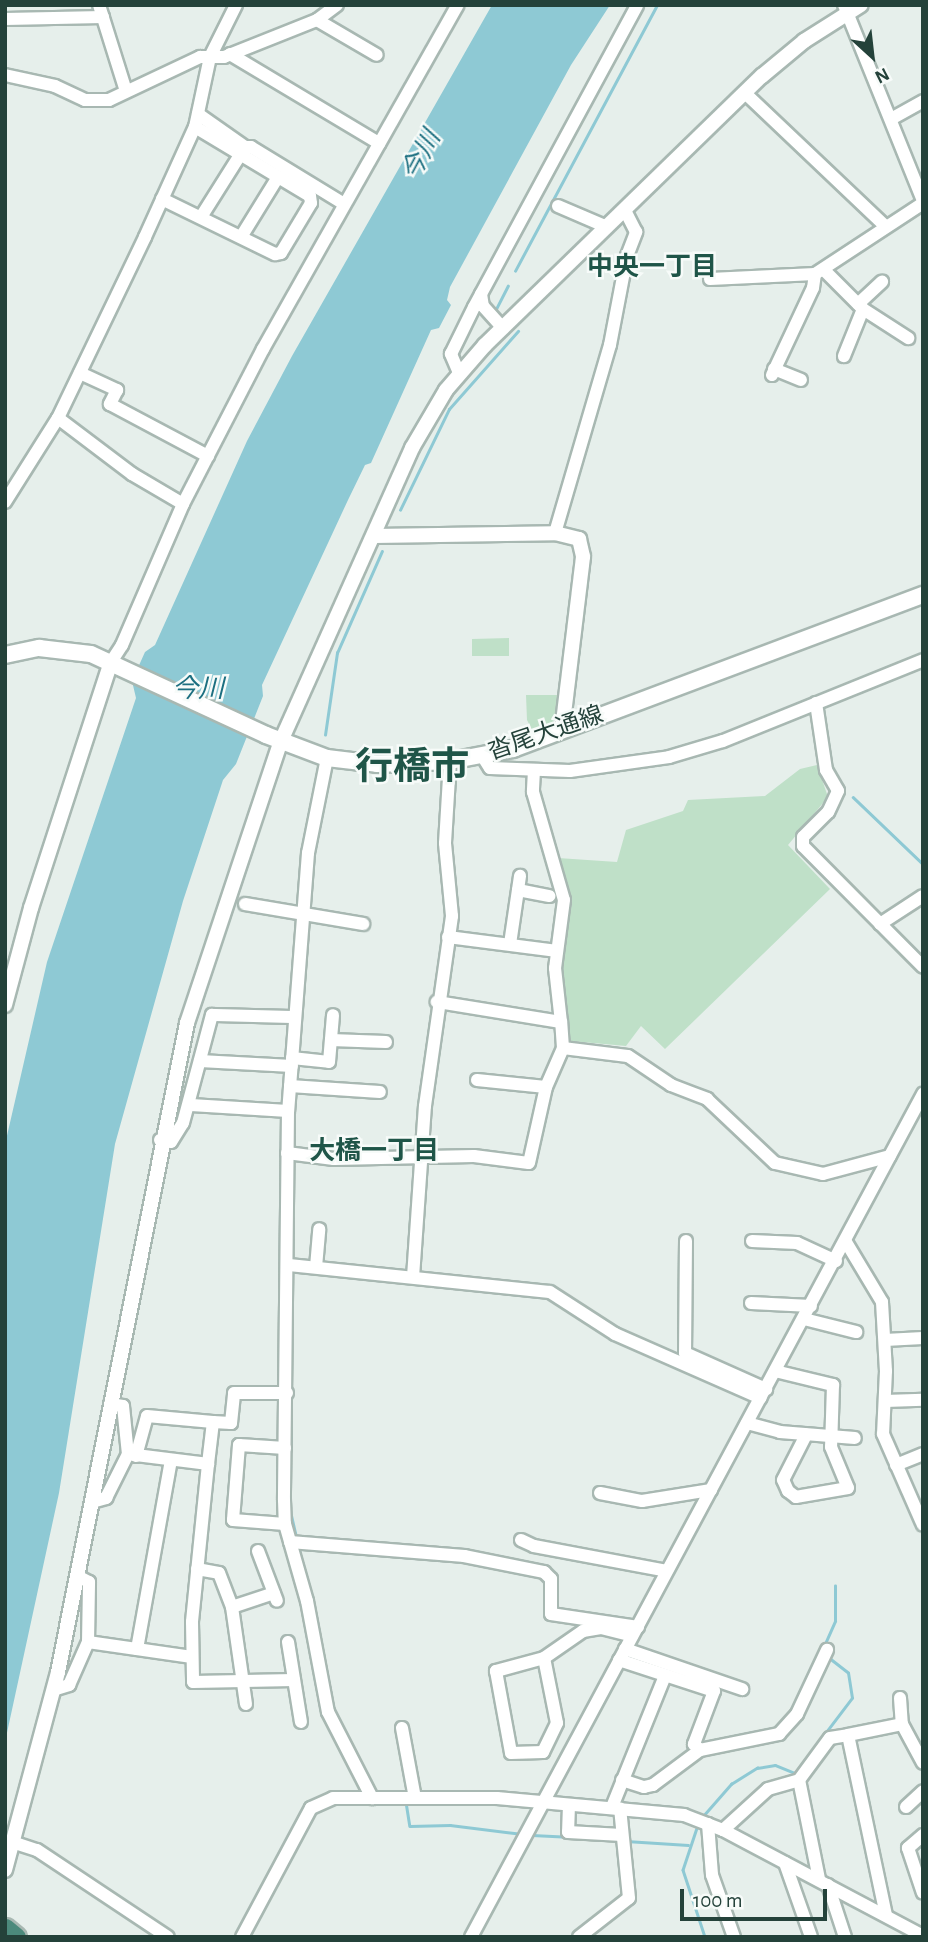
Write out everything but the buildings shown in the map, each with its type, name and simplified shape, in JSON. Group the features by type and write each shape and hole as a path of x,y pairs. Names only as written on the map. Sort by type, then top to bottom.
{"highway":[{"path":"5,1928 16,1937"}],"main road":[{"name":"沓尾大通線","path":"5,656 55,648 116,665 273,738 327,758 377,764 450,761 483,757 562,730 923,595"}],"street":[{"path":"5,502 58,418 162,200 197,120 210,57 236,5"},
{"path":"5,75 55,86 97,102 200,57 230,54 317,20 337,5"},
{"path":"5,1005 31,908 122,645 183,504 344,204 458,5"},
{"path":"459,373 451,354 638,5"},
{"path":"5,1870 15,1843 53,1690 92,1502 160,1140 187,1023 273,738 374,536 432,411 459,373 745,93 804,41 846,9 861,5"},
{"path":"710,279 819,272 923,202 846,9"},
{"path":"5,19 101,11 126,91"},
{"path":"317,20 377,55"},
{"path":"230,54 379,143"},
{"path":"745,93 885,226"},
{"path":"891,119 923,102"},
{"path":"162,200 275,254 281,253 312,203 310,196 240,155 197,120"},
{"path":"197,120 234,141 251,146 344,204"},
{"path":"201,217 240,155"},
{"path":"241,237 278,177"},
{"path":"558,206 607,227"},
{"path":"555,533 610,345 627,256 636,232 625,210"},
{"path":"819,272 861,307 908,338"},
{"path":"801,380 773,372 819,272"},
{"path":"844,356 861,307 881,282"},
{"path":"481,294 482,306 503,328"},
{"path":"80,373 117,390 110,404 208,456"},
{"path":"58,418 132,474 183,504"},
{"path":"374,536 555,533 579,539 583,548 562,730"},
{"path":"483,757 490,768 534,770 596,769 668,757 723,741 923,660"},
{"path":"816,703 826,770 838,791 828,812 803,837 803,846 923,967"},
{"path":"327,758 312,829 302,913 288,1111 289,1265 285,1524 310,1614 328,1712 372,1798"},
{"path":"413,1276 424,1157 425,1106 437,1002 453,901 445,843 450,761"},
{"path":"287,1153 334,1159 474,1156 530,1163 547,1087 563,1048 555,991 564,900 533,792 534,770"},
{"path":"510,944 520,876"},
{"path":"518,890 549,896"},
{"path":"880,924 923,896"},
{"path":"245,904 363,924"},
{"path":"448,937 557,951"},
{"path":"437,1002 561,1022"},
{"path":"160,1140 175,1138 191,1105 212,1015 295,1017"},
{"path":"200,1061 329,1062 333,1015"},
{"path":"331,1040 386,1042"},
{"path":"563,1048 628,1056 671,1085 707,1099 775,1163 823,1174 890,1156"},
{"path":"477,1080 547,1087"},
{"path":"290,1086 380,1092"},
{"path":"471,1937 836,1261 923,1094"},
{"path":"191,1105 288,1111"},
{"path":"316,1267 319,1229"},
{"path":"686,1241 685,1353 763,1393"},
{"path":"752,1241 797,1243 836,1261"},
{"path":"846,1242 882,1302 885,1340 883,1434 920,1511 923,1525"},
{"path":"289,1265 550,1292 615,1334 763,1393"},
{"path":"751,1303 811,1306"},
{"path":"804,1319 856,1332"},
{"path":"885,1340 923,1338"},
{"path":"775,1371 833,1385 830,1437 848,1488 796,1497 783,1479 806,1435"},
{"path":"92,1502 106,1498 132,1455 147,1416 230,1423 234,1393 287,1393"},
{"path":"885,1401 923,1399"},
{"path":"110,1404 123,1406 132,1455"},
{"path":"213,1422 197,1569 193,1682 244,1684 293,1680"},
{"path":"747,1423 806,1435 855,1438"},
{"path":"285,1448 239,1445 233,1520 285,1524"},
{"path":"896,1465 923,1454"},
{"path":"132,1455 208,1464"},
{"path":"137,1649 171,1460"},
{"path":"600,1493 642,1501 711,1490"},
{"path":"522,1540 534,1546 667,1570"},
{"path":"290,1542 464,1556 544,1572 551,1579 551,1614 635,1631"},
{"path":"232,1607 275,1597 258,1551"},
{"path":"197,1569 219,1573 232,1607 246,1704"},
{"path":"53,1690 69,1685 88,1642 89,1582 77,1576"},
{"path":"544,1658 557,1723 543,1752 510,1753 496,1671 544,1658 583,1631 601,1628 635,1631"},
{"path":"88,1642 192,1657"},
{"path":"288,1642 301,1722"},
{"path":"622,1780 644,1787 653,1784 700,1750 771,1738 786,1729 827,1650"},
{"path":"622,1654 665,1676 714,1692 694,1744 700,1750"},
{"path":"622,1654 742,1689"},
{"path":"579,1937 629,1898 616,1808 622,1780 665,1676"},
{"path":"900,1698 902,1724 923,1763"},
{"path":"723,1830 768,1789 799,1780 830,1738 902,1724"},
{"path":"402,1728 415,1798"},
{"path":"848,1735 886,1915"},
{"path":"799,1780 824,1882 845,1937"},
{"path":"906,1807 923,1791"},
{"path":"242,1937 311,1808 333,1798 415,1798 666,1811 723,1830 921,1933"},
{"path":"569,1805 568,1832 622,1835"},
{"path":"708,1824 712,1875 734,1937"},
{"path":"923,1835 908,1848 923,1893"},
{"path":"15,1843 37,1850 168,1937"},
{"path":"785,1863 811,1937"}],"green space":[{"path":"509,638 509,656 472,656 472,639"},
{"path":"526,695 559,695 559,723 533,732 527,720"},
{"path":"817,765 828,797 788,845 830,889 665,1049 641,1026 626,1046 571,1041 558,992 571,902 558,858 617,862 626,830 683,811 688,800 765,796 800,769"}],"water":[{"name":"今川","path":"492,5 610,5 571,65 450,287 447,300 451,305 439,328 431,330 371,463 365,465 348,500 262,685 263,696 236,764 223,780 183,901 115,1144 59,1493 5,1742 6,1140 47,962 136,698 132,681 145,652 155,645 247,441 292,356"}],"waterway":[{"path":"515,271 657,5"},
{"path":"495,311 508,286"},
{"path":"400,510 449,409 518,331"},
{"path":"325,735 337,653 382,551"},
{"path":"853,797 923,864"},
{"path":"280,1287 281,1315"},
{"path":"291,1362 291,1450"},
{"path":"290,1509 297,1540"},
{"path":"299,1546 302,1564"},
{"path":"824,1646 835,1621 835,1586"},
{"path":"319,1635 331,1693"},
{"path":"703,1816 731,1784 757,1768 775,1765 795,1773 852,1698 848,1673 829,1658"},
{"path":"406,1802 410,1826 450,1825 522,1834"},
{"path":"698,1825 683,1870 705,1937"},
{"path":"532,1835 567,1837"},
{"path":"626,1841 688,1845"}],"district":[{"name":"中央一丁目","path":"652,268"},
{"name":"行橋市","path":"412,769"},
{"name":"大橋一丁目","path":"374,1152"}]}
